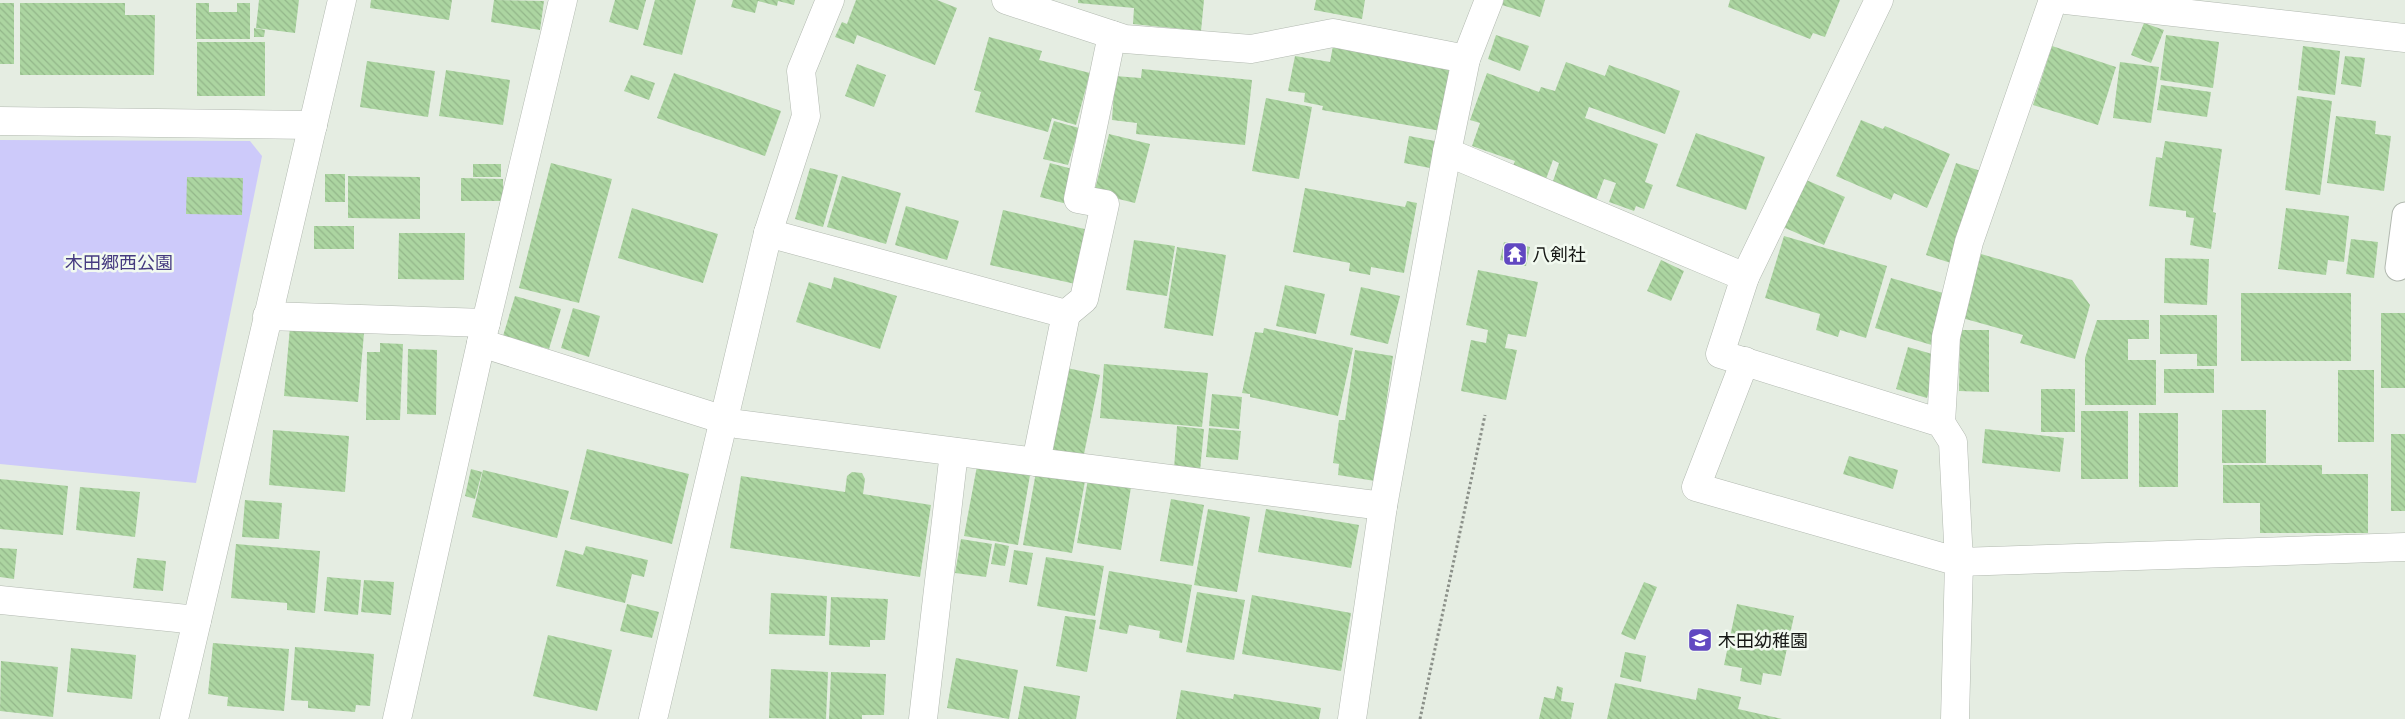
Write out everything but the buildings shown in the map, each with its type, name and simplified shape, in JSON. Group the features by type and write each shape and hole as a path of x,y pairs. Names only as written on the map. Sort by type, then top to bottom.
{"street":[{"path":"174,719 342,0"},
{"path":"397,719 483,333 564,0"},
{"path":"653,719 768,233 806,116 801,71 830,0"},
{"path":"1006,0 1125,40 1251,49 1333,32 1466,59"},
{"path":"1352,719 1383,506 1447,152 1466,59 1488,0"},
{"path":"1879,0 1745,277 1720,354 1941,423"},
{"path":"1956,719 1959,562 1953,442 1941,423 1946,336 1969,242 2053,0"},
{"path":"2066,0 2405,38"},
{"path":"1036,462 1066,314 1084,299 1105,204 1078,199 1112,35"},
{"path":"0,121 313,125"},
{"path":"1447,152 1745,277"},
{"path":"768,233 1066,314"},
{"path":"268,316 483,333 737,424 1383,506"},
{"path":"1745,361 1696,487 1959,562 2405,548"},
{"path":"922,719 954,452"},
{"path":"0,600 197,620"}],"lane":[{"path":"2398,268 2405,215"}],"path":[{"path":"1420,719 1485,416"}],"green space":[{"name":"木田郷西公園","path":"0,140 250,141 262,156 196,483 0,464"}],"place":[{"name":"八剣社","path":"1515,254"},
{"name":"木田幼稚園","path":"1700,640"}]}
